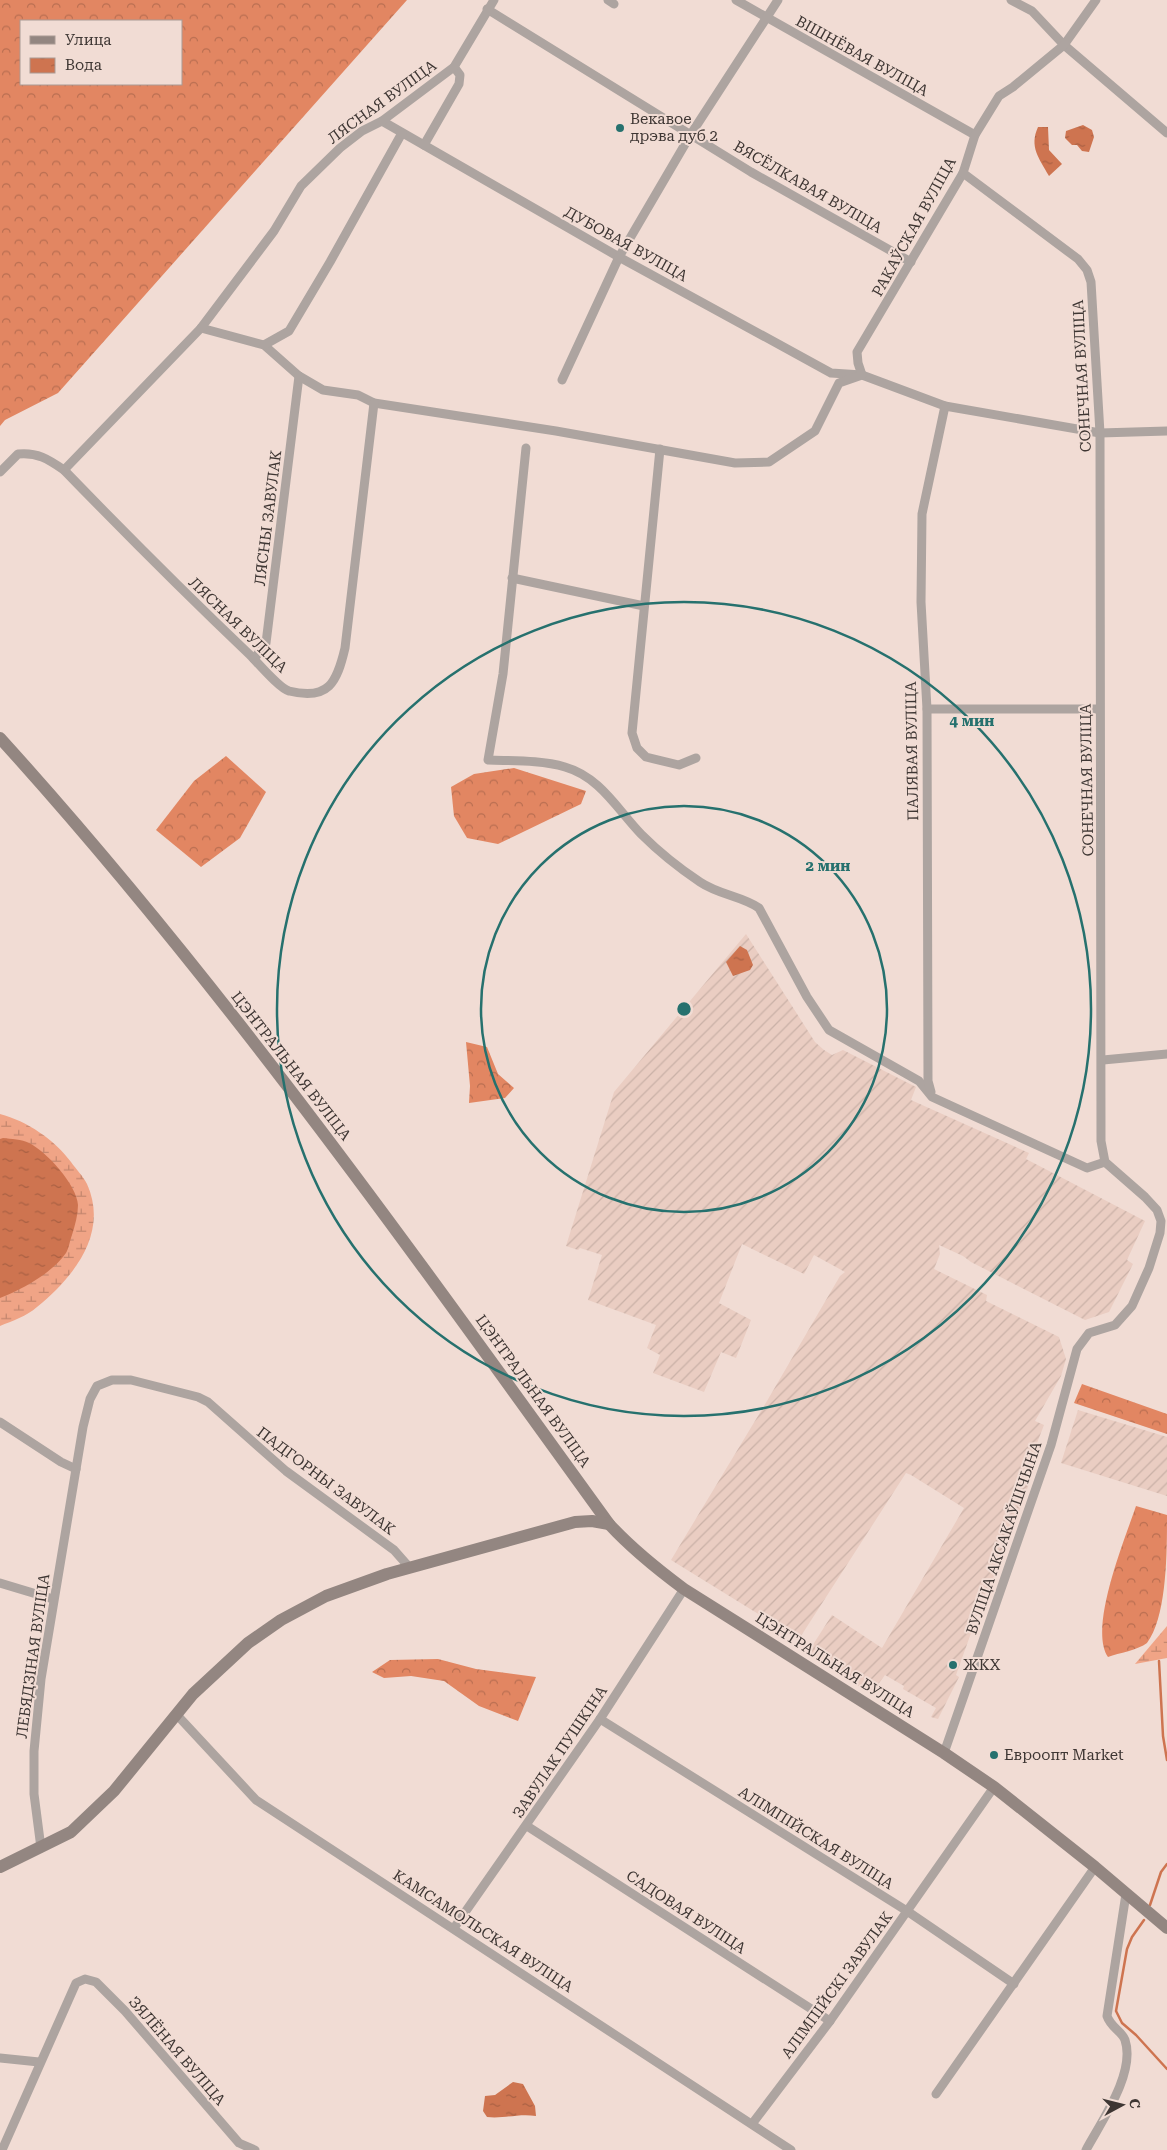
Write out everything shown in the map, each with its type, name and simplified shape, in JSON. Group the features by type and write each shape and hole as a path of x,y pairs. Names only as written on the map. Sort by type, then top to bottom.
{"street":[{"name":"ЛЯСНАЯ ВУЛІЦА","path":"64,470 201,328 274,231 301,186 340,148 362,131 382,121 454,67 494,0"},
{"name":"ВІШНЁВАЯ ВУЛІЦА","path":"736,0 975,135"},
{"path":"562,380 619,257 691,134 778,0"},
{"path":"1011,0 1032,12 1064,45 1167,133"},
{"name":"РАКАЎСКАЯ ВУЛІЦА","path":"862,375 858,363 858,352 963,173 975,135 999,96 1013,87 1064,45 1096,0"},
{"name":"ВЯСЁЛКАВАЯ ВУЛІЦА","path":"488,9 751,172 911,262"},
{"path":"424,145 459,84 460,75 454,67"},
{"name":"ДУБОВАЯ ВУЛІЦА","path":"382,121 619,257 830,373 862,375 944,406 1100,433 1167,431"},
{"path":"264,345 289,331 330,262 402,132"},
{"name":"СОНЕЧНАЯ ВУЛІЦА","path":"963,173 1078,258 1087,270 1091,282 1100,433 1103,1060 1101,1140 1105,1162"},
{"path":"201,328 264,345 299,376 323,390 358,395 374,403 660,449 735,463 769,462 815,431 839,383 862,375"},
{"name":"ЛЯСНЫ ЗАВУЛАК","path":"254,659 266,643 299,376"},
{"name":"ЛЯСНАЯ ВУЛІЦА","path":"0,472 18,454 32,452 46,458 64,470 167,576 287,691 315,693 328,687 338,674 345,648 374,403"},
{"name":"ПАЛЯВАЯ ВУЛІЦА","path":"932,1097 928,1081 927,709 921,602 922,514 944,406"},
{"path":"526,448 503,674 488,760 550,764 566,767 587,778 601,787 642,835 700,882 717,892 750,902 759,908 807,997 829,1030 920,1081 932,1097 1087,1168 1105,1162"},
{"path":"660,449 632,733 637,748 646,757 678,765 696,758"},
{"path":"512,578 644,606"},
{"path":"927,709 1100,709"},
{"name":"ЦЭНТРАЛЬНАЯ ВУЛІЦА","path":"0,738 72,818 153,914 315,1122 610,1524 638,1554 684,1589 944,1753 994,1787 1095,1867 1167,1928"},
{"path":"1103,1060 1167,1054"},
{"name":"ВУЛІЦА АКСАКАЎШЧЫНА","path":"944,1753 1051,1445 1077,1349 1089,1333 1115,1326 1132,1306 1149,1268 1160,1233 1161,1221 1157,1210 1105,1162"},
{"name":"ЛЕБЯДЗІНАЯ ВУЛІЦА","path":"41,1848 34,1794 34,1751 40,1679 90,1399 97,1386 112,1380 131,1380 198,1397 208,1402 224,1418"},
{"name":"ПАДГОРНЫ ЗАВУЛАК","path":"224,1418 286,1471 394,1550 409,1567"},
{"path":"0,1422 61,1462 76,1469"},
{"path":"0,1867 71,1832 114,1791 199,1687 248,1643 281,1620 326,1596 409,1567 575,1522 592,1521 610,1524"},
{"path":"0,1582 53,1598"},
{"name":"ЗАВУЛАК ПУШКІНА","path":"454,1928 600,1720 684,1589"},
{"name":"КАМСАМОЛЬСКАЯ ВУЛІЦА","path":"177,1716 256,1800 791,2150"},
{"name":"АЛІМПІЙСКАЯ ВУЛІЦА","path":"600,1720 907,1911 1014,1984"},
{"name":"АЛІМПІЙСКІ ЗАВУЛАК","path":"752,2124 830,2021 994,1787"},
{"name":"САДОВАЯ ВУЛІЦА","path":"527,1826 830,2021"},
{"path":"936,2094 1095,1867"},
{"path":"1086,2150 1119,2088 1126,2066 1127,2050 1124,2037 1110,2025 1107,2016 1126,1894"},
{"name":"ЗЯЛЁНАЯ ВУЛІЦА","path":"39,2062 76,1983 84,1979 96,1982 119,2005 238,2147 255,2150"},
{"path":"0,2058 39,2062 2,2150"}],"shaded area":[{"path":"746,934 815,1042 824,1050 832,1055 843,1050 916,1087 911,1100 1029,1153 1026,1159 1145,1221 1127,1260 1133,1264 1109,1312 1085,1320 939,1245 940,1254 934,1269 987,1295 986,1301 1059,1337 1066,1359 1061,1376 1035,1421 1044,1425 1037,1443 1040,1453 991,1590 985,1594 956,1675 959,1677 938,1719 931,1717 936,1708 903,1689 904,1686 885,1675 871,1694 807,1654 832,1615 882,1648 964,1508 911,1475 906,1473 799,1639 671,1560 840,1276 845,1272 814,1255 804,1274 742,1244 719,1303 751,1320 736,1358 721,1352 704,1392 653,1373 660,1355 647,1348 656,1325 588,1300 602,1255 566,1246 614,1092"},
{"path":"1078,1410 1167,1437 1167,1496 1061,1463"}],"green space":[{"path":"0,0 407,0 58,393 5,420 0,426"},
{"path":"226,756 266,792 240,838 201,867 156,830 194,781"},
{"path":"514,768 586,791 581,804 498,844 467,838 454,816 451,787 474,774"},
{"path":"466,1042 487,1047 498,1074 514,1088 505,1098 469,1103 470,1086"},
{"path":"0,1114 30,1126 57,1146 87,1184 93,1202 94,1220 91,1237 84,1253 64,1282 33,1310 0,1326"},
{"path":"1082,1384 1167,1414 1167,1434 1074,1403"},
{"path":"1136,1506 1167,1515 1165,1583 1162,1601 1154,1632 1147,1643 1108,1657 1103,1644 1102,1626 1105,1605 1110,1583"},
{"path":"1167,1626 1167,1658 1135,1664"},
{"path":"438,1659 476,1669 536,1677 518,1721 479,1706 444,1681 411,1676 384,1678 372,1672 390,1660"}],"water":[{"path":"1083,125 1092,130 1094,137 1089,152 1082,151 1077,145 1072,145 1065,138 1066,131"},
{"path":"1038,127 1048,127 1049,150 1062,164 1049,176 1036,152 1035,134"},
{"path":"740,946 747,950 753,965 750,970 733,976 726,962"},
{"path":"0,1139 26,1142 44,1153 67,1179 78,1205 76,1220 66,1253 45,1274 0,1298"},
{"path":"513,2082 523,2084 535,2106 536,2116 487,2117 483,2111 485,2096 495,2095"}],"waterway":[{"path":"1159,1661 1163,1736 1167,1760"},
{"path":"1150,1905 1161,1872 1167,1864"},
{"path":"1144,1920 1132,1937 1127,1949 1116,2011 1122,2023 1136,2035 1167,2069"}],"place":[{"name":"Векавое дрэва дуб 2","path":"620,128"},
{"name":"ЖКХ","path":"953,1665"},
{"name":"Евроопт Market","path":"994,1755"}]}
